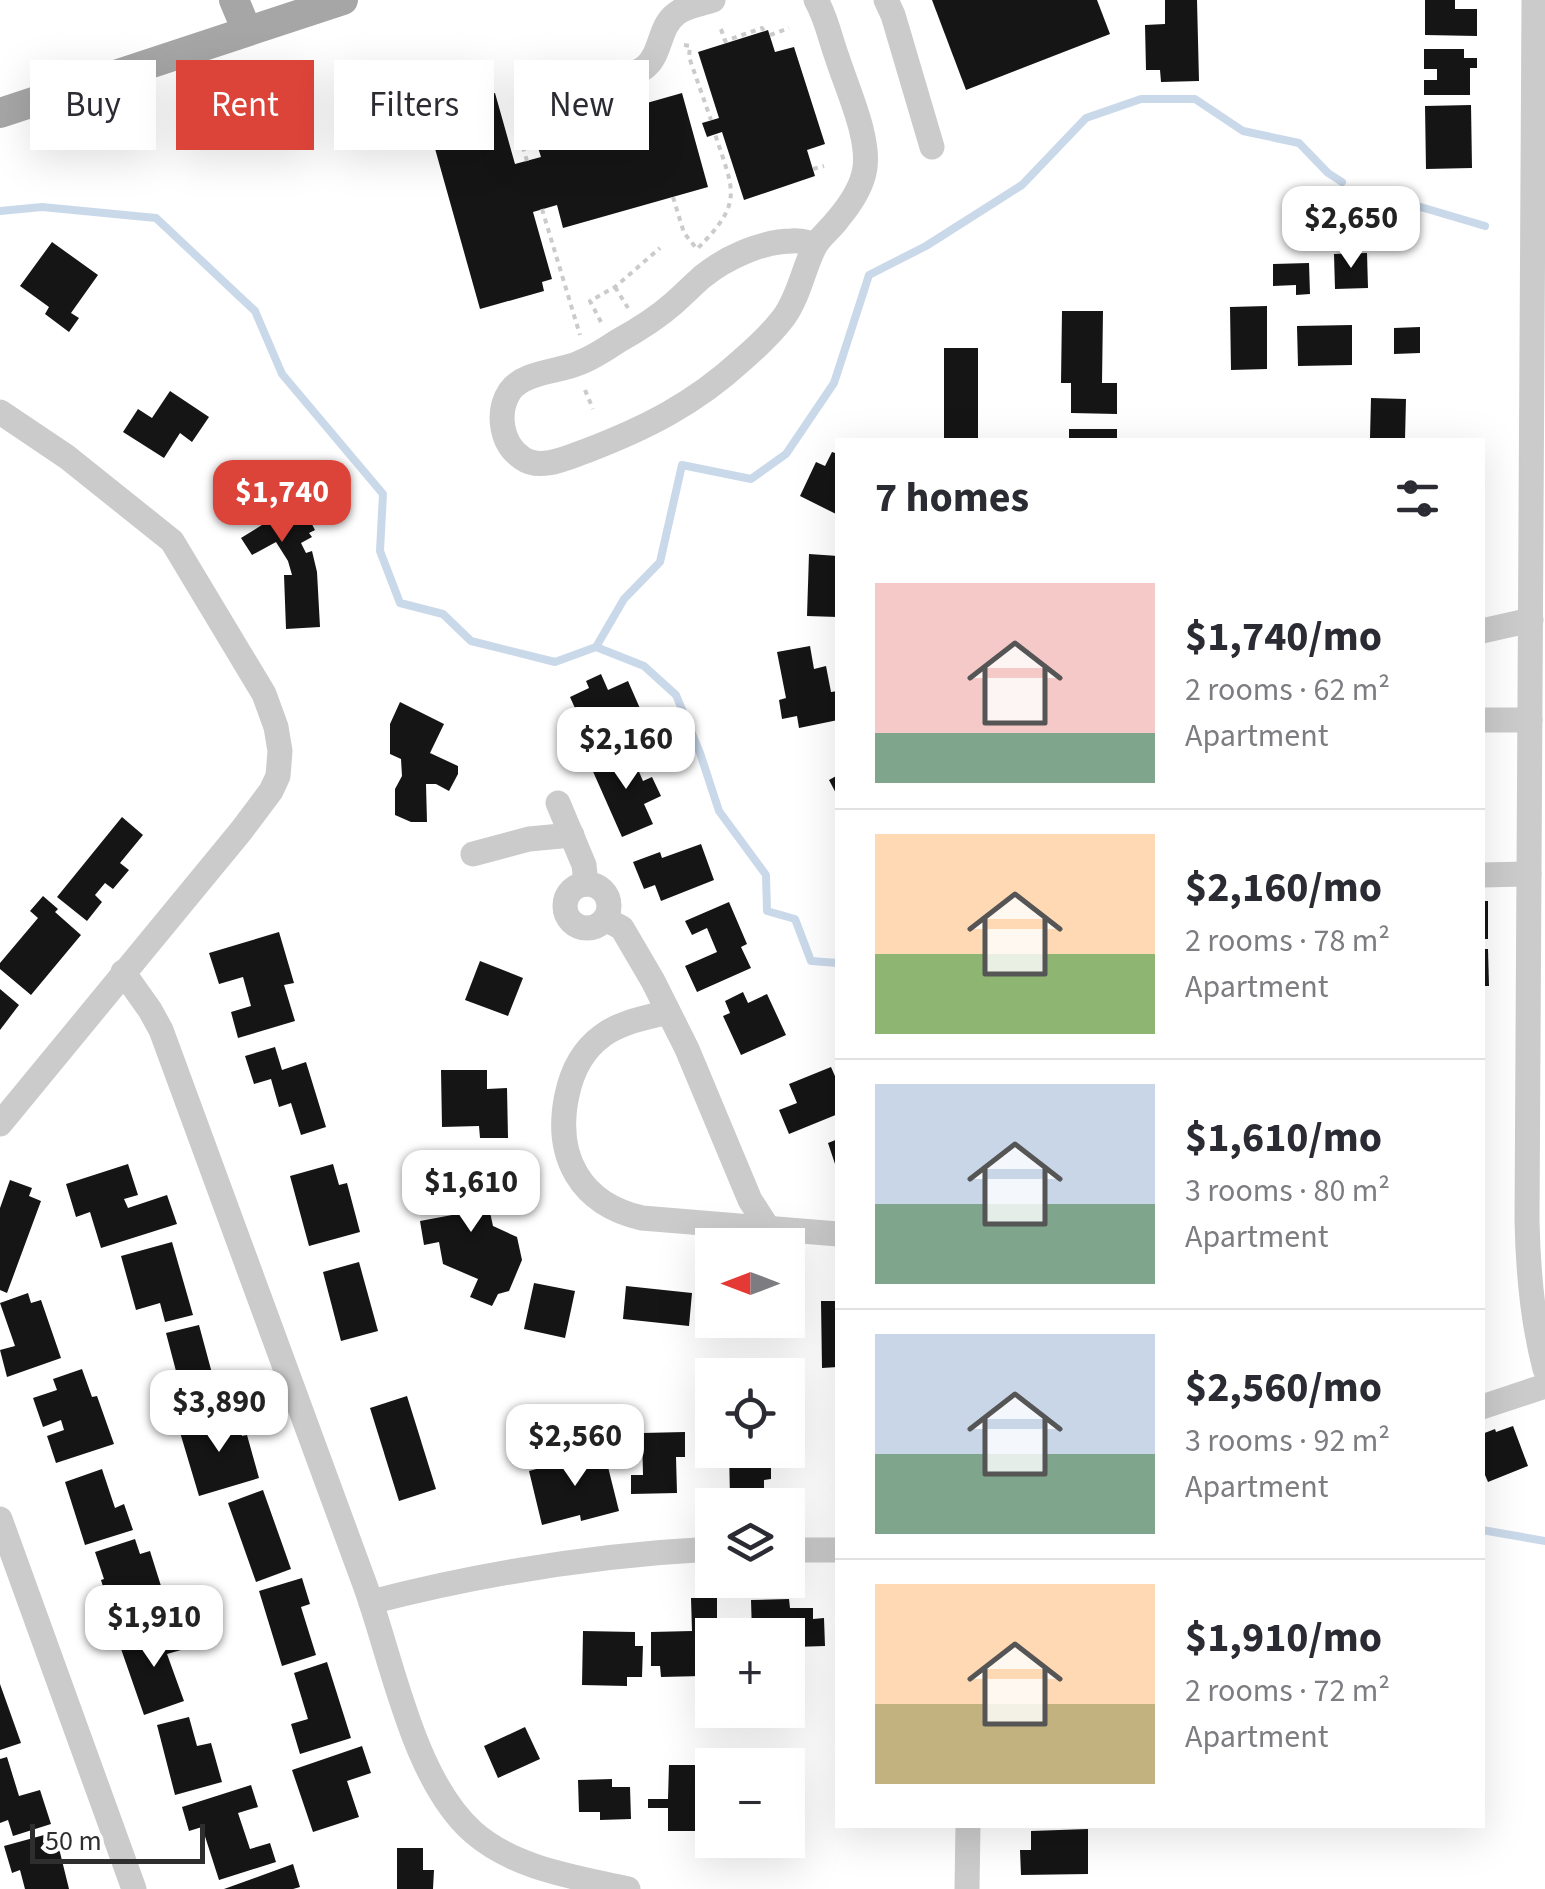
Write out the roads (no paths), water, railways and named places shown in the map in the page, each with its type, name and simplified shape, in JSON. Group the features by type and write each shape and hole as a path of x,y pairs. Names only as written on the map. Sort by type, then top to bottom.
{"main road":[{"path":"234,0 247,31"},
{"path":"0,112 344,0"}],"street":[{"path":"649,63 677,12 713,0"},
{"path":"886,0 932,148"},
{"path":"1534,0 1539,410 1531,620 1538,661 1530,720 1527,1257 1535,1329 1545,1369"},
{"path":"815,244 793,240 738,255 705,275 646,325 587,358 514,385 501,413 505,436 514,453 538,465 634,433 678,410 722,378 766,339 786,315 815,244 856,196 866,162 862,133 820,1"},
{"path":"0,412 67,456 172,542 264,694 280,751 278,776 271,791 241,832 0,1124"},
{"path":"1485,630 1531,620"},
{"path":"1485,720 1530,720"},
{"path":"558,803 584,865 586,884"},
{"path":"473,854 530,839 572,835"},
{"path":"1485,875 1529,874"},
{"path":"586,884 600,888 608,898 606,919 586,929 578,927 568,917 565,902 572,889 586,884"},
{"path":"606,919 622,928 654,981 750,1200 768,1228"},
{"path":"123,972 161,1030 371,1602 417,1745 437,1788 474,1833 523,1861 628,1889"},
{"path":"668,1012 606,1032 578,1063 564,1108 565,1148 572,1167 590,1192 621,1214 768,1228"},
{"path":"805,1231 835,1234"},
{"path":"1485,1406 1545,1386"},
{"path":"0,1519 134,1889"},
{"path":"371,1602 510,1570 695,1550"},
{"path":"805,1550 835,1550"},
{"path":"967,1889 968,1828"}],"waterway":[{"path":"0,211 42,207 156,218 255,311 282,374 383,494 380,551 400,603 443,614 471,641 555,662 596,647 624,599 660,562 682,465 751,479 786,454 834,383 869,275 926,246 1022,185 1086,118 1141,99 1195,99 1243,131 1299,143 1342,182"},
{"path":"1380,195 1485,226"},
{"path":"596,647 644,666 676,695 719,811 766,875 767,911 795,919 811,961 835,963"},
{"path":"1485,1531 1545,1541"}]}
